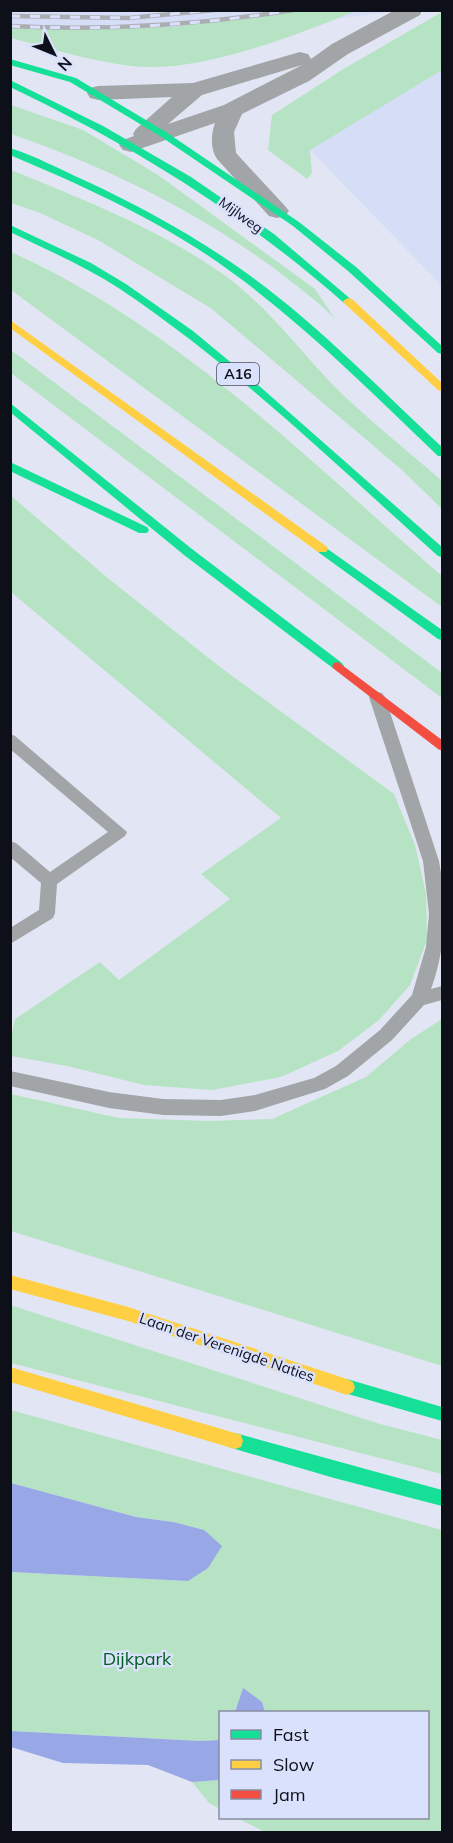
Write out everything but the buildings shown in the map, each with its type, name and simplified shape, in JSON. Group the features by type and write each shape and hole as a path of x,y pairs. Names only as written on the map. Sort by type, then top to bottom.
{"main road":[{"name":"Mijlweg","path":"10,62 57,74 98,93 157,130 277,211 352,269 442,351"},
{"name":"Mijlweg","path":"10,83 71,111 212,194 325,280 442,388"},
{"path":"10,151 94,187 173,229 246,277 305,325 442,453"},
{"name":"A16","path":"10,228 65,252 105,273 171,318 442,553"},
{"path":"10,323 442,636"},
{"path":"10,406 188,552 442,746"},
{"path":"10,466 188,552"},
{"name":"Laan der Verenigde Naties","path":"10,1282 128,1314 333,1383 442,1414"},
{"path":"10,1374 334,1470 442,1498"}],"street":[{"path":"131,145 157,130 232,110 301,76 340,49 412,10"},
{"path":"98,93 194,90 340,49"},
{"path":"157,130 194,90"},
{"path":"232,110 223,132 225,154 277,211"}],"lane":[{"path":"10,1078 109,1100 163,1107 221,1108 255,1103 319,1084 342,1071 386,1035 419,999 434,956 437,935 437,888 431,861 376,696"},
{"path":"10,740 119,832 49,881"},
{"path":"10,847 49,881"},
{"path":"10,937 47,913 49,881"},
{"path":"419,999 442,993"}],"shaded area":[{"path":"10,11 396,11 117,49 11,31"},
{"path":"442,58 442,286 310,150"}],"green space":[{"path":"297,10 356,11 252,49 170,66 129,66 78,56 11,38 11,25 69,29 173,27"},
{"path":"442,12 442,70 310,150 312,173 307,179 268,150 272,115 345,68"},
{"path":"11,105 83,130 158,175 315,289 335,319 275,269 181,209 80,160 11,134"},
{"path":"11,170 149,230 227,277 272,317 339,391 442,481 442,509 402,470 212,309 98,240 40,213 11,203"},
{"path":"11,252 71,282 129,317 238,398 442,576 442,607 11,290"},
{"path":"11,350 442,673 442,698 11,373"},
{"path":"10,495 109,579 220,667 394,794 415,845 426,894 427,940 410,985 379,1020 338,1051 281,1077 212,1090 144,1085 67,1066 11,1056 11,1036 15,1019 100,962 119,980 230,899 201,874 281,818 11,592"},
{"path":"442,1019 442,1366 11,1231 11,1094 119,1118 209,1121 272,1119 366,1077 411,1039"},
{"path":"10,1305 380,1424 442,1440 442,1474 11,1363"},
{"name":"Dijkpark","path":"11,1410 442,1530 442,1832 265,1832 239,1819 429,1819 429,1711 265,1711 262,1702 243,1689 235,1711 219,1711 219,1740 11,1731 10,1572 188,1581 173,1522 136,1517 11,1483"},
{"path":"219,1780 219,1808 209,1803 192,1782"}],"water":[{"path":"11,1483 136,1517 173,1522 204,1530 222,1546 208,1568 188,1581 11,1572"},
{"path":"243,1688 262,1702 265,1711 235,1711"},
{"path":"11,1731 219,1740 219,1780 192,1782 148,1765 63,1763 11,1747"}],"railway":[{"path":"10,16 129,18 215,10"},
{"path":"10,26 117,27 223,20 294,10"}],"traffic: fast":[{"path":"10,62 73,80 163,134 296,224 352,269 442,351"},
{"path":"10,83 100,128 187,179 270,236 348,301"},
{"path":"10,151 144,213 220,259 250,280 307,327 442,453"},
{"path":"10,228 87,265 122,286 189,333 253,386 442,553"},
{"path":"10,406 188,552 338,666"},
{"path":"10,466 143,530"},
{"path":"322,549 442,636"},
{"path":"347,1387 442,1414"},
{"path":"235,1441 442,1498"}],"traffic: slow":[{"path":"348,301 442,388"},
{"path":"10,323 322,549"},
{"path":"10,1282 128,1314 347,1387"},
{"path":"10,1374 235,1441"}],"traffic: jam":[{"path":"338,666 442,746"}]}
